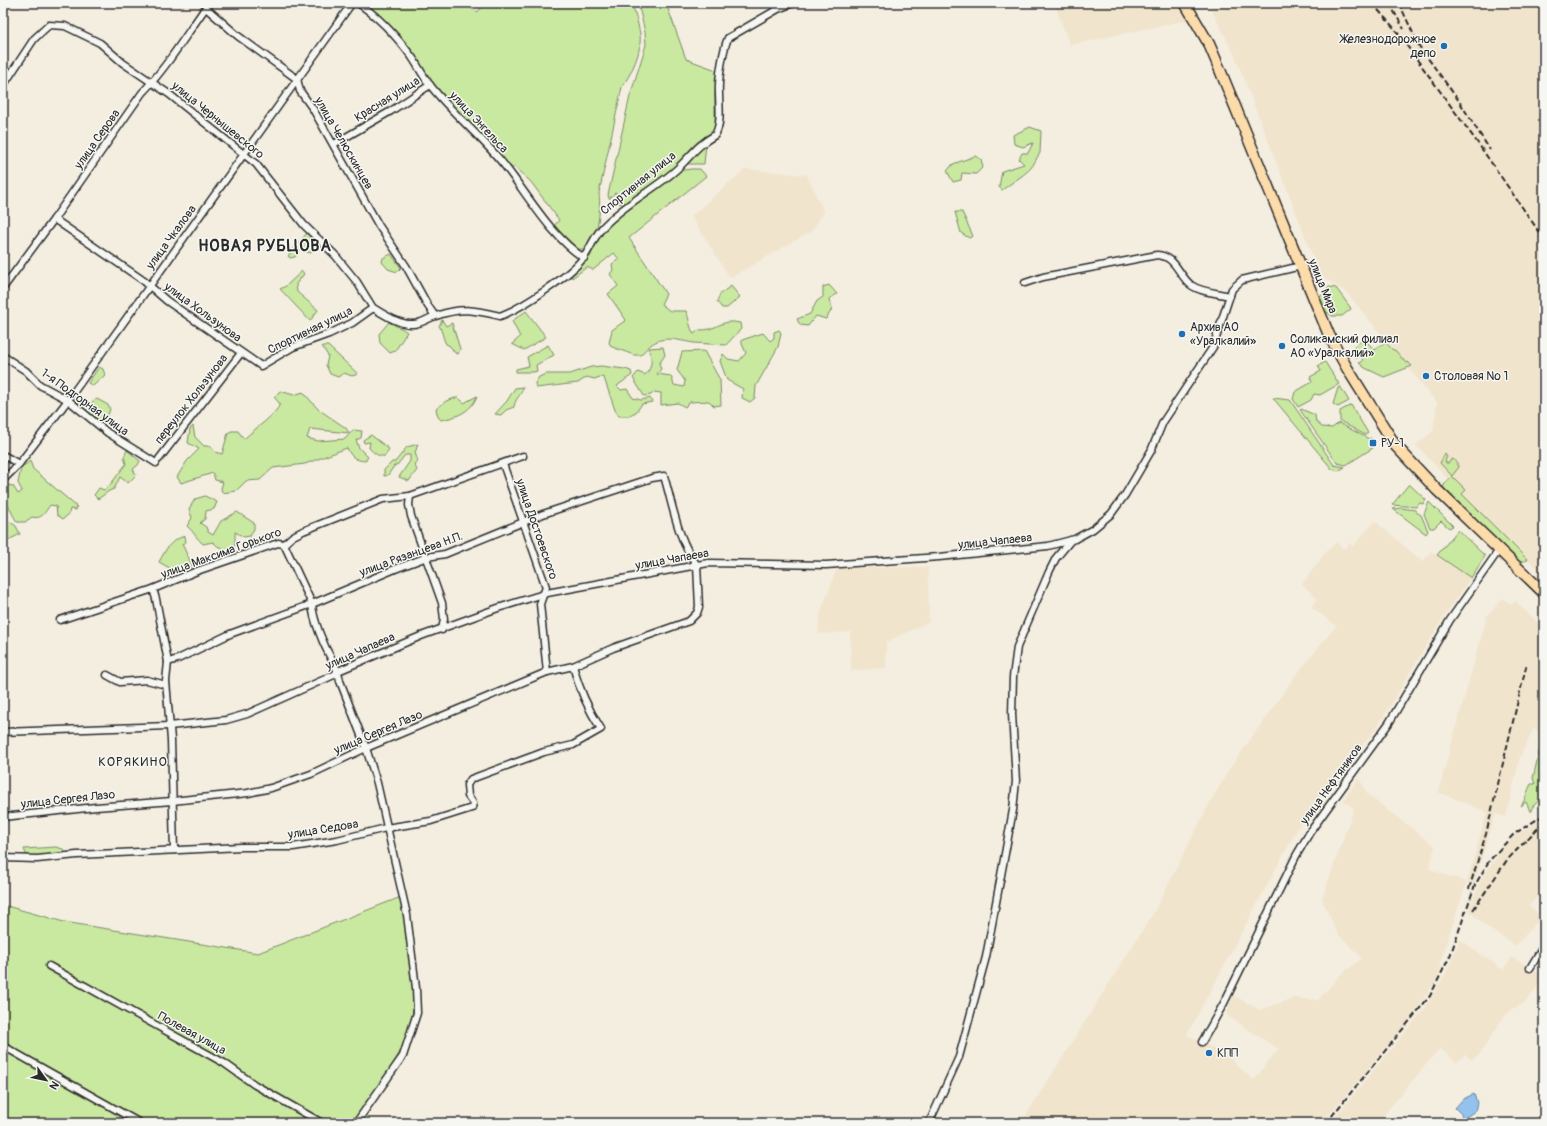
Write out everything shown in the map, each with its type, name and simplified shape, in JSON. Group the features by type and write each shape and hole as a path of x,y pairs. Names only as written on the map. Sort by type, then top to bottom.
{"highway":[{"name":"улица Мира","path":"1185,3 1209,44 1336,348 1390,438 1437,490 1544,593"}],"street":[{"name":"улица Чкалова","path":"3,480 19,464 68,400 352,3"},
{"name":"улица Энгельса","path":"358,3 387,27 412,57 430,85 458,117 490,148 520,188 565,242 584,258"},
{"name":"Спортивная улица","path":"261,366 293,347 352,324 373,308 404,323 418,323 435,316 462,310 473,310 502,315 567,275 584,258 598,232 613,217 677,169 690,153 715,135 721,106 718,92 724,46 728,38 778,9 793,3"},
{"path":"207,5 238,36 297,79"},
{"name":"улица Серова","path":"4,286 54,220 142,93 153,82 207,5"},
{"name":"улица Чернышевского","path":"3,86 34,39 49,25 65,26 100,43 123,63 153,82 256,164 287,201 304,225 335,255 357,282 373,308"},
{"name":"улица Челюскинцев","path":"297,79 300,91 313,109 379,226 406,266 435,316"},
{"name":"Красная улица","path":"334,144 391,111 430,85"},
{"name":"улица Хользунова","path":"54,220 150,285 166,300 261,366"},
{"path":"1024,283 1043,277 1157,255 1164,256 1177,266 1191,285 1230,296"},
{"name":"улица Чапаева","path":"3,732 169,726 226,720 247,714 334,675 338,671 421,636 442,630 498,608 543,594 708,563 826,565 939,558 1041,547 1071,540 1093,530 1112,514 1125,495 1151,452 1163,422 1213,347 1230,296 1236,284 1242,280 1301,266"},
{"name":"переулок Хользунова","path":"158,461 241,353"},
{"name":"1-я Подгорная улица","path":"3,356 26,371 40,386 68,400 78,410 108,433 158,461"},
{"path":"3,455 19,464"},
{"name":"улица Максима Горького","path":"60,620 153,590 197,571 278,543 284,544 292,536 363,506 383,499 410,496 522,456"},
{"name":"улица Достоевского","path":"503,464 546,587 540,604 547,672"},
{"name":"улица Рязанцева Н.П.","path":"168,662 178,660 230,634 312,604 389,571 427,557 445,554 543,514 586,501 625,486 664,476 680,531 692,558 697,565"},
{"path":"410,496 409,505 411,516 427,557 442,603 444,619 442,630"},
{"path":"929,1123 959,1057 986,957 1013,810 1016,781 1012,714 1013,677 1017,647 1056,558 1071,540"},
{"path":"284,544 312,604 316,620 338,671 366,748 377,783 407,915 416,988 417,1013 404,1056 356,1123"},
{"name":"улица Нефтяников","path":"1202,1042 1310,832 1389,724 1450,620 1499,550"},
{"name":"улица Сергея Лазо","path":"3,817 248,793 271,788 311,774 366,748 547,672 573,666 613,648 694,618 699,607 697,565"},
{"path":"153,590 168,662 166,685 171,740 174,850"},
{"name":"улица Седова","path":"3,858 37,859 77,855 174,850 241,847 293,847 337,840 386,828 431,821 472,808 474,803 468,796 467,785 471,779 544,752 573,745 601,729 588,709 578,686 573,666"},
{"path":"107,675 120,682 147,680 166,685"},
{"path":"1530,968 1544,946"},
{"name":"Полевая улица","path":"49,966 224,1063 255,1085 322,1123"},
{"path":"3,1046 140,1123"}],"shaded area":[{"path":"1054,3 1176,3 1188,20 1070,45"},
{"path":"1208,3 1544,3 1544,575 1462,494 1416,445 1433,431 1437,403 1347,293 1326,279 1319,272 1235,56"},
{"path":"745,169 807,175 824,212 812,231 730,278 691,216"},
{"path":"1375,521 1423,562 1431,551 1471,578 1443,618 1376,729 1301,822 1187,1035 1212,1047 1235,1062 1236,1065 1254,1080 1278,1049 1226,1015 1233,995 1260,1010 1293,998 1318,1000 1339,976 1362,958 1337,933 1322,899 1354,808 1343,801 1359,778 1368,795 1435,846 1429,869 1467,882 1439,966 1442,967 1436,981 1408,1022 1322,1123 1021,1123 1154,912 1209,804 1230,768 1295,676 1336,626 1311,607 1317,599 1302,584 1325,553 1337,542 1342,548 1346,548 1350,543 1353,546"},
{"path":"928,567 929,622 886,642 886,668 851,671 850,632 818,634 820,614 837,568"},
{"path":"1503,598 1511,605 1515,601 1544,628 1544,736 1534,728 1520,757 1506,817 1495,814 1474,884 1467,882 1487,812 1438,792 1487,616"},
{"path":"1538,821 1544,826 1544,890 1529,905 1541,917 1516,946 1485,926 1468,910 1483,876 1501,850 1512,838"},
{"path":"1460,939 1503,970 1512,957 1544,976 1544,979 1523,1004 1512,1009 1504,1017 1479,1055 1471,1060 1465,1054 1457,1063 1440,1048 1377,1123 1330,1123 1425,1008 1446,973"}],"green space":[{"path":"364,3 463,3 477,12 487,3 632,3 640,34 638,55 633,68 622,87 599,193 600,209 597,226 595,234 586,246 579,250 554,226 559,220 531,182 514,167 511,169 433,84 391,29"},
{"path":"638,3 666,3 686,59 719,71 715,92 715,127 711,135 691,150 674,168 632,200 623,204 618,203 621,198 619,194 615,193 609,199 608,195 630,96 646,45 645,32"},
{"path":"1030,127 1041,131 1040,153 1030,169 1002,190 999,187 1002,171 1024,164 1019,159 1022,153 1028,153 1033,143 1023,147 1014,144 1013,135"},
{"path":"706,143 704,164 685,164"},
{"path":"975,156 981,159 983,167 976,174 962,173 961,180 953,182 947,171 953,164"},
{"path":"700,169 706,176 629,238 666,294 661,304 670,311 686,311 694,334 699,330 711,329 728,322 740,323 741,329 726,345 665,339 653,343 641,355 634,355 612,347 609,343 612,330 626,320 608,294 618,286 610,274 613,270 612,264 619,259 614,253 593,270 587,267 572,278 571,275 590,257 600,234 605,232 605,227 678,171"},
{"path":"955,212 962,212 973,236 969,238 961,233"},
{"path":"307,233 315,244 311,253 301,248 295,257 290,258 288,256"},
{"path":"391,254 401,268 397,272 388,269 382,262 383,258"},
{"path":"302,271 304,274 296,284 297,292 318,310 310,321 280,289 286,286"},
{"path":"829,285 837,294 829,299 832,309 826,319 816,316 808,326 800,325 797,319 810,314 817,301 823,297 823,287"},
{"path":"731,286 740,297 727,308 722,308 717,302 720,294"},
{"path":"1329,287 1336,288 1351,309 1342,316 1332,316 1324,310 1320,297"},
{"path":"526,311 546,337 524,350 512,344 520,337 512,321"},
{"path":"442,320 446,326 452,323 460,349 458,354 455,353 445,342 439,326"},
{"path":"389,322 407,332 395,351 390,353 380,343 379,334"},
{"path":"779,330 781,333 778,347 756,386 755,398 750,402 742,398 743,389 727,380 720,361 723,354 728,359 739,361 746,353 742,340 763,333 770,341 774,338 774,332"},
{"path":"1364,339 1375,350 1385,342 1393,350 1395,350 1406,363 1408,362 1412,366 1384,377 1365,368 1359,363 1363,361 1361,356 1357,358 1353,355 1354,346"},
{"path":"548,345 554,355 536,365 537,371 516,372 516,369 529,366 527,357"},
{"path":"322,346 328,346 358,374 352,376 344,373 338,377 330,374 326,365 328,356"},
{"path":"663,347 665,355 659,364 661,369 657,374 671,376 674,385 684,387 685,381 677,370 682,352 704,351 720,380 721,405 714,406 709,401 690,402 685,407 678,403 661,405 661,393 654,392 651,395 644,396 633,378 638,372 645,375 648,372 651,366 649,348"},
{"path":"1325,362 1339,384 1320,395 1314,394 1311,400 1298,407 1293,399 1295,392 1312,382 1310,377 1321,371 1318,366"},
{"path":"601,366 631,371 632,375 617,386 621,390 627,389 633,398 641,400 650,398 652,402 642,404 636,412 628,416 619,416 615,410 604,378 600,377 594,379 587,377 578,383 536,388 535,383 539,377 546,374 570,374 591,367"},
{"path":"99,367 103,369 105,375 93,386 88,383"},
{"path":"1340,386 1349,401 1338,407 1333,404"},
{"path":"523,387 514,407 506,410 501,415 495,414 507,401 515,388"},
{"path":"280,391 294,395 303,392 318,409 346,428 349,433 310,429 307,438 318,441 345,439 353,430 362,431 361,438 356,440 359,448 368,457 365,461 354,458 347,448 305,464 273,468 260,480 246,481 236,491 222,493 221,488 223,482 215,480 213,473 181,483 177,477 187,461 199,449 188,443 190,429 193,426 195,437 204,446 210,446 215,452 222,454 228,433 231,431 238,431 244,439 274,413 280,404 274,397"},
{"path":"477,396 471,406 463,413 441,420 438,417 436,409 446,401 458,397 464,403"},
{"path":"83,398 89,404 97,399 108,405 110,409 108,415 102,423 81,408 78,404"},
{"path":"1273,398 1290,400 1334,465 1345,467 1338,471 1332,469"},
{"path":"1351,405 1368,433 1365,435 1340,421 1340,411"},
{"path":"1301,409 1315,415 1316,422 1322,427 1332,428 1339,423 1369,439 1371,438 1373,440 1369,442 1373,448 1346,465 1337,463 1300,410"},
{"path":"371,435 389,449 385,456 378,455 373,452 369,448 370,442 364,443 363,440"},
{"path":"418,444 415,453 418,461 414,464 417,470 409,481 399,477 410,461 410,455 405,455 398,464 394,466 388,475 384,476 384,470 392,462 395,462 407,447"},
{"path":"127,450 140,461 133,469 136,475 128,483 120,477 114,489 98,499 94,495 99,488 104,490 110,485 126,464 124,457"},
{"path":"1445,454 1447,457 1445,461 1446,463 1449,463 1451,459 1456,461 1459,467 1452,476 1440,463"},
{"path":"30,461 33,469 77,507 76,510 70,509 69,514 63,519 57,515 56,506 50,505 41,516 35,518 32,517 25,522 17,522 3,496 3,487 7,485 13,486 18,494 22,491 18,483 21,468"},
{"path":"1452,476 1466,490 1462,494 1528,560 1520,562 1443,488"},
{"path":"1409,484 1426,500 1423,504 1419,503 1416,507 1392,505"},
{"path":"205,496 217,502 214,509 206,511 205,519 200,523 206,527 208,532 213,535 221,521 237,512 254,523 254,529 250,536 244,537 235,532 235,546 229,548 220,547 213,542 203,544 187,526 192,518 189,509 195,499"},
{"path":"1429,502 1453,526 1449,528 1441,521 1434,528 1430,528 1424,514"},
{"path":"1401,508 1415,510 1421,515 1428,531 1426,534 1393,509"},
{"path":"3,517 16,526 20,534 3,543"},
{"path":"1458,530 1485,556 1471,578 1437,555"},
{"path":"185,536 186,542 182,544 192,565 185,573 180,574 159,562 166,549 172,543"},
{"path":"1544,741 1544,796 1533,806 1532,811 1530,811 1526,802 1521,806 1531,784 1535,784 1533,778 1541,744"},
{"path":"56,847 63,849 66,853 64,855 35,858 26,854 24,849"},
{"path":"401,897 415,969 412,1020 402,1049 356,1123 3,1123 3,905 64,922 258,953"}],"water":[{"path":"1474,1094 1477,1103 1475,1111 1463,1119 1461,1114 1455,1108 1463,1099"}],"railway":[{"path":"1372,3 1394,28 1477,142 1544,239"},
{"path":"1389,3 1404,29"},
{"path":"1399,3 1419,46 1459,101 1490,150"},
{"path":"1469,889 1486,834 1527,663"},
{"path":"1326,1123 1430,996 1450,956 1475,885 1489,861 1514,834 1544,815"},
{"path":"1473,910 1507,860 1544,822"}],"place":[{"name":"Железнодорожное депо","path":"1444,46"},
{"name":"Архив АО «Уралкалий»","path":"1182,334"},
{"name":"Соликамский филиал АО «Уралкалий»","path":"1282,346"},
{"name":"Столовая № 1","path":"1426,376"},
{"name":"РУ-1","path":"1373,443"},
{"name":"КПП","path":"1209,1053"}],"district":[{"name":"НОВАЯ РУБЦОВА","path":"265,245"},
{"name":"КОРЯКИНО","path":"133,761"}]}
